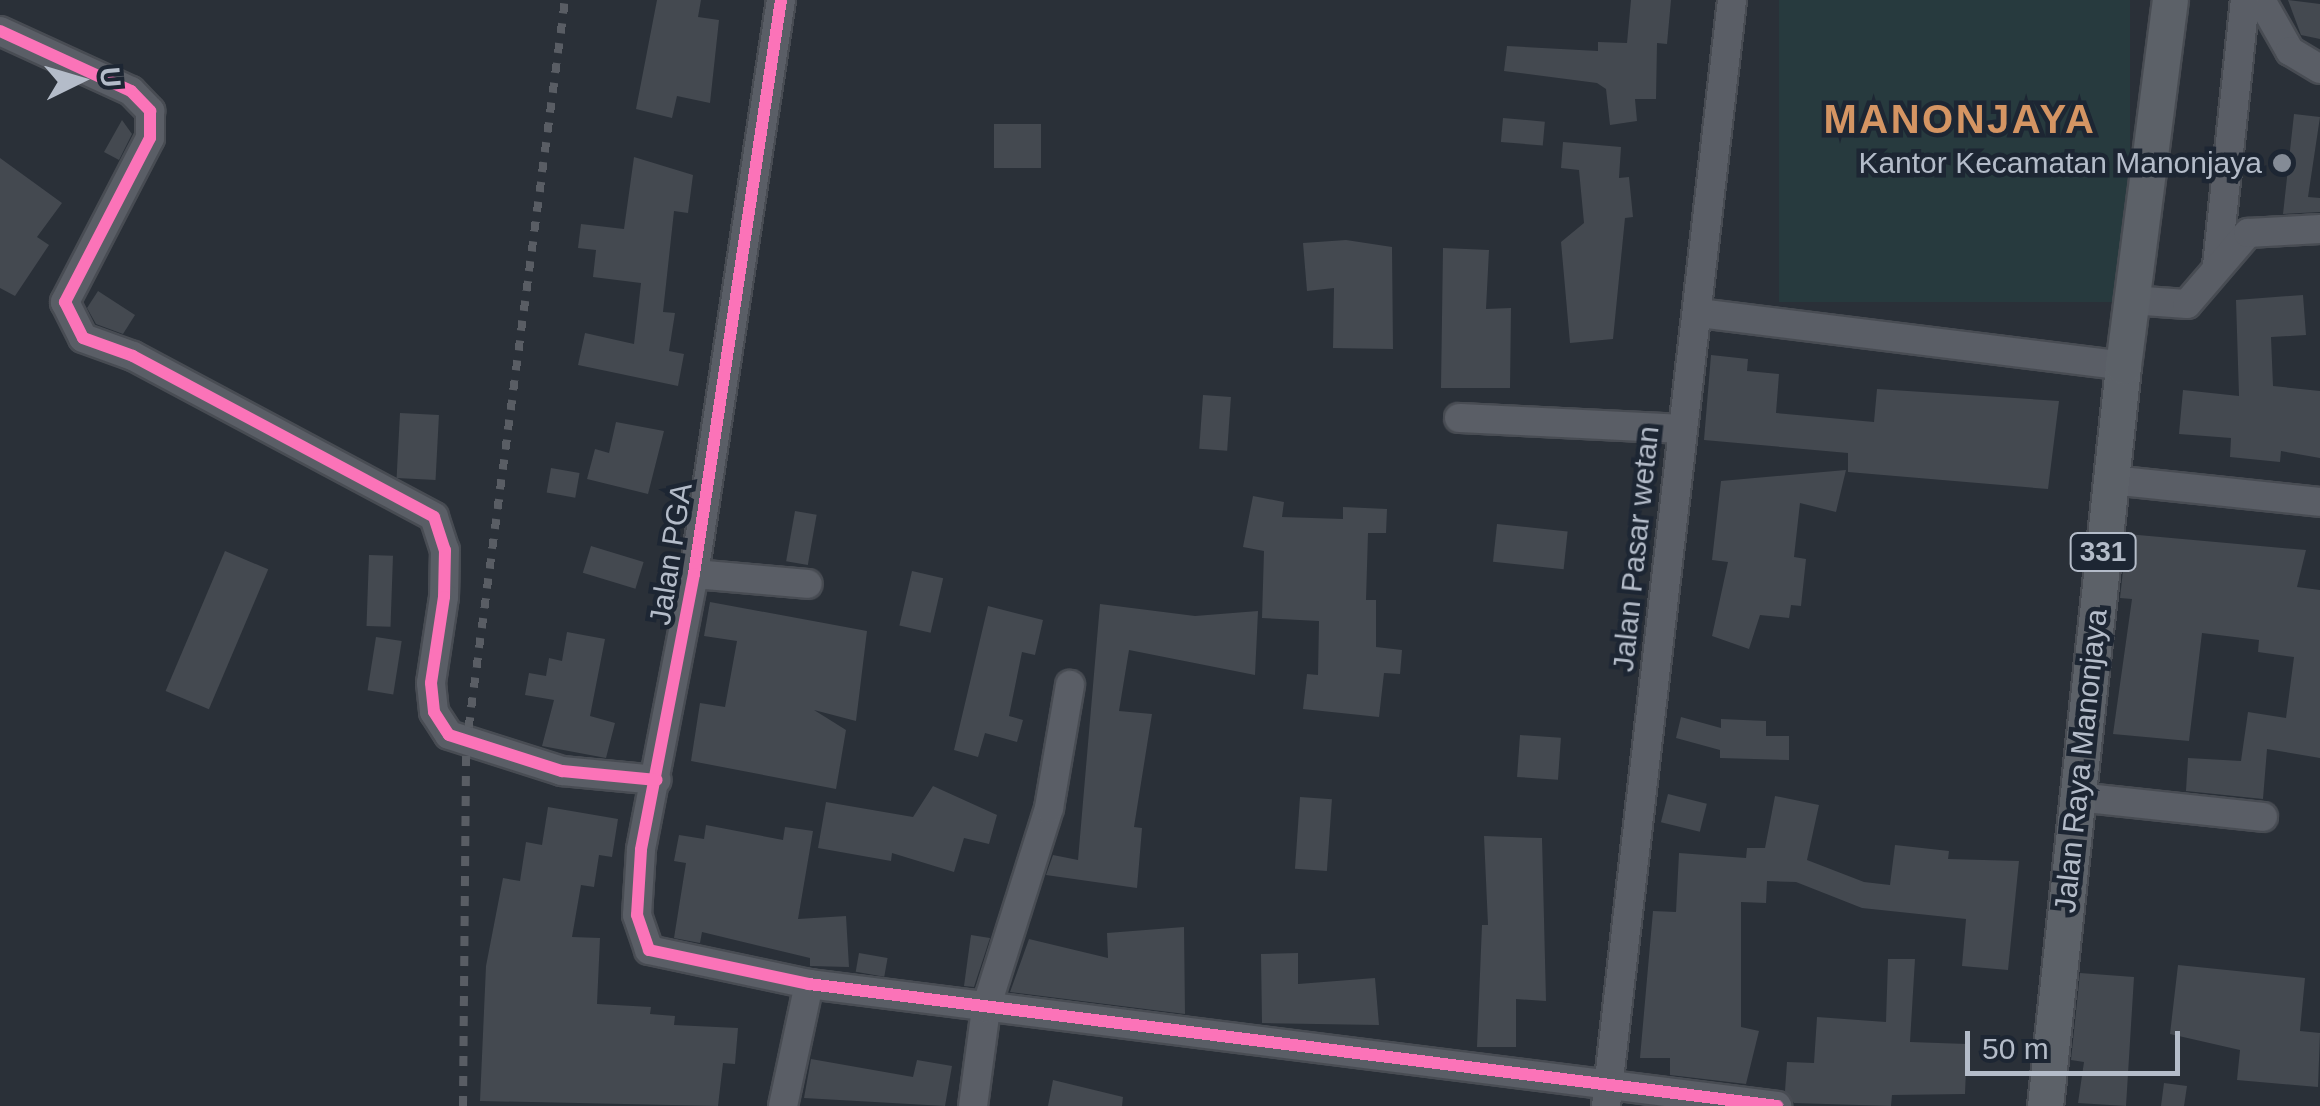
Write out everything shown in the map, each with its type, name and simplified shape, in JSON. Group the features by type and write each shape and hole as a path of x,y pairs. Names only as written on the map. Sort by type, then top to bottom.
{"main road":[{"name":"Jalan Raya Manonjaya","path":"2044,1106 2122,366 2170,0"}],"street":[{"name":"Jalan PGA","path":"781,0 694,574 656,780 637,914 650,950 809,984"},
{"name":"Jalan Pasar wetan","path":"1607,1094 1680,429 1700,313 1732,0"},
{"path":"2217,266 2245,0"},
{"path":"2262,0 2290,51 2320,69"},
{"path":"0,32 130,91 150,111 150,138 65,302 83,338 133,356 434,517 445,550 444,597 432,683 434,712 450,735 562,771 656,780"},
{"path":"2130,300 2187,304 2248,233 2320,229"},
{"path":"1700,313 2122,366"},
{"path":"1459,418 1680,429"},
{"path":"2110,480 2320,502"},
{"path":"694,574 808,584"},
{"path":"973,1106 986,1008 1049,808 1070,685"},
{"path":"2076,797 2264,817"},
{"path":"782,1106 809,984 1607,1094 1778,1106"}],"green space":[{"path":"1779,0 2130,0 2130,302 1779,302"}],"building":[{"path":"657,0 701,0 698,17 719,20 710,103 677,96 672,118 636,109"},
{"path":"1631,0 1671,0 1667,44 1657,43 1656,99 1635,99 1637,121 1610,125 1606,89 1597,83 1504,71 1507,46 1598,51 1598,42 1627,43"},
{"path":"2288,0 2320,4 2320,39 2301,35"},
{"name":"Kantor Kecamatan Manonjaya","path":"2294,114 2320,117 2308,197 2320,198 2320,212 2283,214"},
{"path":"1503,118 1545,122 1543,146 1501,142"},
{"path":"122,120 132,134 119,160 104,152"},
{"path":"994,124 1041,124 1041,168 994,168"},
{"path":"1563,142 1621,147 1619,178 1629,177 1633,217 1625,218 1613,339 1570,343 1561,242 1584,223 1579,170 1561,168"},
{"path":"634,157 693,175 688,213 674,211 663,312 675,313 669,351 684,354 678,386 578,365 585,333 634,344 641,283 593,277 596,250 578,248 581,224 624,229"},
{"path":"0,158 62,203 37,237 49,245 15,296 0,288"},
{"path":"1346,240 1392,247 1393,349 1333,348 1334,288 1307,291 1303,243"},
{"path":"1443,248 1489,250 1486,309 1511,308 1510,388 1441,388"},
{"path":"98,291 135,315 123,334 96,324 87,308"},
{"path":"2303,295 2306,335 2271,337 2273,386 2320,391 2320,458 2281,451 2280,462 2230,457 2231,438 2179,434 2183,390 2239,396 2236,300"},
{"path":"1711,355 1748,359 1747,371 1779,374 1776,413 1874,422 1877,389 2059,401 2048,489 1848,472 1848,453 1704,440"},
{"path":"1203,395 1231,397 1227,451 1199,449"},
{"path":"400,413 439,415 436,480 397,478"},
{"path":"616,422 664,431 648,494 587,479 595,449 609,453"},
{"path":"551,468 580,473 575,498 547,493"},
{"path":"1846,470 1836,512 1800,503 1794,557 1806,559 1801,606 1791,605 1789,618 1760,615 1749,649 1712,636 1728,562 1712,560 1721,481"},
{"path":"1253,496 1284,502 1282,517 1343,519 1343,507 1387,509 1386,533 1368,533 1366,600 1376,600 1376,647 1402,650 1400,674 1384,673 1379,717 1303,709 1307,674 1318,675 1319,621 1262,618 1264,551 1243,547"},
{"path":"795,511 817,515 808,565 786,561"},
{"path":"1497,524 1568,531 1564,569 1493,562"},
{"path":"2127,534 2306,550 2297,587 2320,590 2320,758 2267,749 2263,799 2186,791 2188,758 2241,761 2248,712 2286,718 2294,657 2258,652 2259,640 2202,633 2189,741 2113,734 2132,599 2120,598"},
{"path":"591,546 644,562 635,589 583,573"},
{"path":"225,551 268,569 209,709 166,691"},
{"path":"369,555 393,556 391,627 367,626"},
{"path":"912,571 943,578 931,633 899,626"},
{"path":"710,602 867,631 856,721 814,710 846,730 836,789 691,761 700,703 725,707 737,641 704,636"},
{"path":"1100,604 1195,616 1258,611 1255,675 1129,650 1119,711 1152,714 1134,827 1142,828 1137,888 1046,875 1053,855 1078,860"},
{"path":"988,606 1043,620 1035,655 1022,652 1009,716 1023,720 1017,742 985,733 978,757 954,750"},
{"path":"567,632 605,639 590,716 615,723 606,758 542,746 554,700 525,695 529,673 546,676 549,658 562,661"},
{"path":"376,637 402,641 393,694 368,690"},
{"path":"1681,717 1721,728 1721,719 1766,721 1766,736 1789,736 1789,760 1720,758 1720,750 1676,738"},
{"path":"1520,735 1561,738 1558,780 1517,777"},
{"path":"933,786 997,815 989,844 964,838 954,872 892,853 891,861 818,848 826,802 913,817"},
{"path":"1668,794 1707,804 1700,832 1661,822"},
{"path":"1775,796 1819,805 1807,860 1864,882 1890,885 1895,845 1949,851 1948,859 2019,861 2008,970 1962,966 1966,919 1862,908 1796,882 1767,881 1766,903 1741,902 1741,1027 1759,1031 1746,1084 1670,1075 1670,1058 1640,1058 1653,911 1676,912 1679,853 1746,858 1747,848 1765,848"},
{"path":"1300,797 1332,799 1327,871 1295,869"},
{"path":"548,807 618,819 612,857 599,855 594,887 581,885 572,937 600,938 597,1004 651,1007 650,1014 675,1016 674,1025 738,1028 735,1064 723,1063 718,1106 480,1101 486,966 503,878 520,881 526,842 542,845"},
{"path":"706,825 783,840 785,827 813,831 798,919 846,916 849,967 810,966 810,958 702,932 700,943 674,938 686,863 674,861 679,835 704,839"},
{"path":"1484,836 1542,838 1546,1001 1516,999 1516,1047 1477,1047 1482,925 1488,925"},
{"path":"1184,927 1185,1014 1010,992 1029,939 1108,958 1107,933"},
{"path":"971,935 990,938 974,987 964,986"},
{"path":"859,953 888,958 884,977 856,972"},
{"path":"1298,953 1298,984 1375,978 1379,1025 1262,1023 1261,954"},
{"path":"1888,959 1915,959 1910,1042 1967,1044 1965,1094 1892,1095 1891,1106 1794,1103 1785,1091 1787,1062 1814,1063 1817,1017 1886,1022"},
{"path":"2178,965 2305,978 2300,1031 2320,1033 2318,1087 2237,1080 2240,1050 2170,1034"},
{"path":"2080,973 2134,977 2126,1106 2078,1103 2084,1062 2071,1060"},
{"path":"811,1059 913,1077 917,1060 952,1066 945,1106 804,1098"},
{"path":"1053,1080 1123,1097 1122,1106 1048,1106"},
{"path":"2164,1083 2187,1086 2184,1106 2161,1106"}],"railway":[{"path":"463,1106 466,747 565,0"}],"cycle path":[{"path":"781,0 694,574 641,850 637,915 649,950 809,984 1777,1106"},
{"path":"0,31 131,91 150,111 150,138 65,302 83,338 133,356 434,517 445,550 444,597 431,683 434,712 449,735 562,771 657,780"}],"place":[{"name":"Kantor Kecamatan Manonjaya","path":"2282,163"}],"district":[{"name":"MANONJAYA","path":"1960,119"}]}
